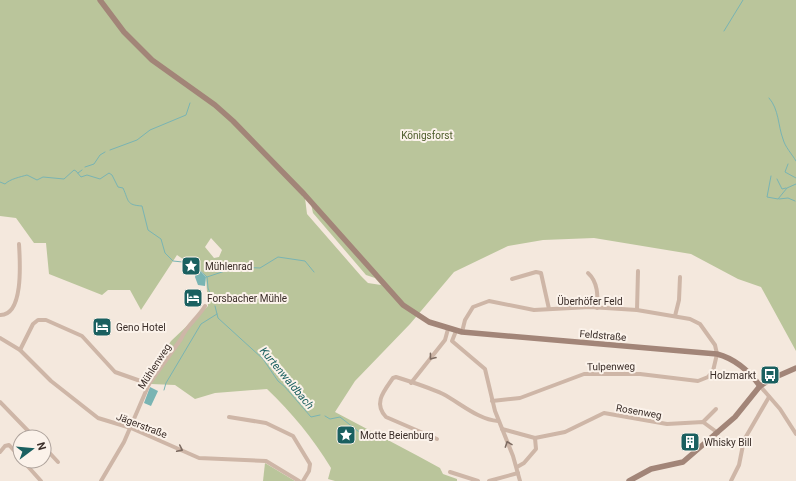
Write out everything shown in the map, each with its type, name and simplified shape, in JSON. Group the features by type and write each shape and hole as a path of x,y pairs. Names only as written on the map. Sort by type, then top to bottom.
{"main road":[{"name":"Feldstraße","path":"100,0 124,32 152,60 215,105 233,121 304,194 397,300 416,315 434,324 462,332 727,356 741,365 760,386"},
{"path":"629,481 651,469 683,462 735,417 760,386 771,379 796,368"}],"street":[{"path":"0,315 8,314 12,311 19,288 19,244"},
{"path":"637,310 638,271"},
{"path":"512,279 536,272 541,273 549,309"},
{"path":"588,273 594,279 596,286 598,308"},
{"path":"675,316 679,300 680,277"},
{"name":"Überhöfer Feld","path":"462,332 470,311 477,305 494,300 524,308 598,308 637,310 690,319 700,324 715,345 717,354"},
{"name":"Mühlenweg","path":"101,481 131,428 149,384 176,346 184,331 197,318 205,306"},
{"path":"20,350 33,324 42,319 82,336 115,372 149,384"},
{"path":"411,383 445,340 448,329"},
{"path":"452,341 456,331"},
{"name":"Jägerstraße","path":"0,338 20,350 51,381 98,418 131,428 199,458 266,461 299,481"},
{"path":"445,340 452,341 484,367 498,421 517,467 520,481"},
{"name":"Tulpenweg","path":"492,401 520,398 584,374 646,374 698,381 708,377 713,371 717,354"},
{"path":"437,439 386,417 381,410 380,397 393,378 396,377 443,394 492,421 498,421"},
{"path":"760,386 780,409 796,434"},
{"path":"731,481 740,465 744,440 769,398"},
{"path":"0,402 26,429"},
{"path":"716,409 703,422 718,433"},
{"name":"Rosenweg","path":"502,429 534,438 565,432 604,414 667,424 703,422"},
{"path":"229,416 266,424 293,436 310,464 309,471 304,481"},
{"path":"517,467 524,463 536,449 534,438"},
{"path":"0,452 5,446 9,445 12,448"},
{"path":"52,456 58,462"},
{"path":"30,469 41,481"},
{"path":"450,472 478,481"},
{"path":"489,481 518,473"}],"green space":[{"name":"Königsforst","path":"0,0 796,0 796,351 761,287 738,279 691,254 594,238 543,240 508,246 454,272 410,324 355,381 335,412 440,468 443,474 457,479 457,481 335,481 328,479 331,468 317,446 302,426 267,389 215,393 195,399 175,385 151,384 146,380 171,341 208,306 206,277 202,272 177,255 141,310 130,290 108,290 102,295 49,274 46,243 34,243 16,218 0,216","holes":["305,198 311,204 313,213 366,275 375,278 381,285 368,283 361,276 307,214","211,238 222,250 219,257 214,258 205,247"]},
{"path":"265,463 295,481 263,481"}],"water":[{"path":"197,268 206,277 205,286 198,285 195,277"},
{"path":"150,387 158,391 151,406 144,403"}],"waterway":[{"path":"724,31 743,0"},
{"path":"769,98 777,112 784,142 796,161"},
{"path":"110,150 137,140 150,130 186,115 190,103"},
{"path":"85,167 94,164 100,155 105,152"},
{"path":"788,164 785,172 796,178"},
{"name":"Kurtenwaldbach","path":"0,182 5,184 12,179 27,175 37,180 43,177 64,179 74,170 81,177 87,175 100,179 109,173 112,175 118,187 123,188 129,202 133,205 142,206 148,230 161,239 165,253 173,261 192,263"},
{"name":"Kurtenwaldbach","path":"78,173 82,170"},
{"path":"771,176 767,197 778,199 787,188 796,184"},
{"path":"777,179 782,189 786,188"},
{"path":"779,199 788,198 795,201"},
{"path":"207,277 237,267 260,268 278,257 305,261 314,272"},
{"name":"Kurtenwaldbach","path":"197,268 207,277 208,288 213,301"},
{"name":"Kurtenwaldbach","path":"215,306 218,318 263,359 278,381 311,417 320,415"},
{"path":"164,390 166,383 201,324 217,314"},
{"name":"Kurtenwaldbach","path":"325,416 330,419 340,417 363,435"}],"place":[{"name":"Mühlenrad","path":"191,266"},
{"name":"Forsbacher Mühle","path":"193,298"},
{"name":"Geno Hotel","path":"102,327"},
{"name":"Holzmarkt","path":"770,375"},
{"name":"Motte Beienburg","path":"346,435"},
{"name":"Whisky Bill","path":"690,442"}]}
